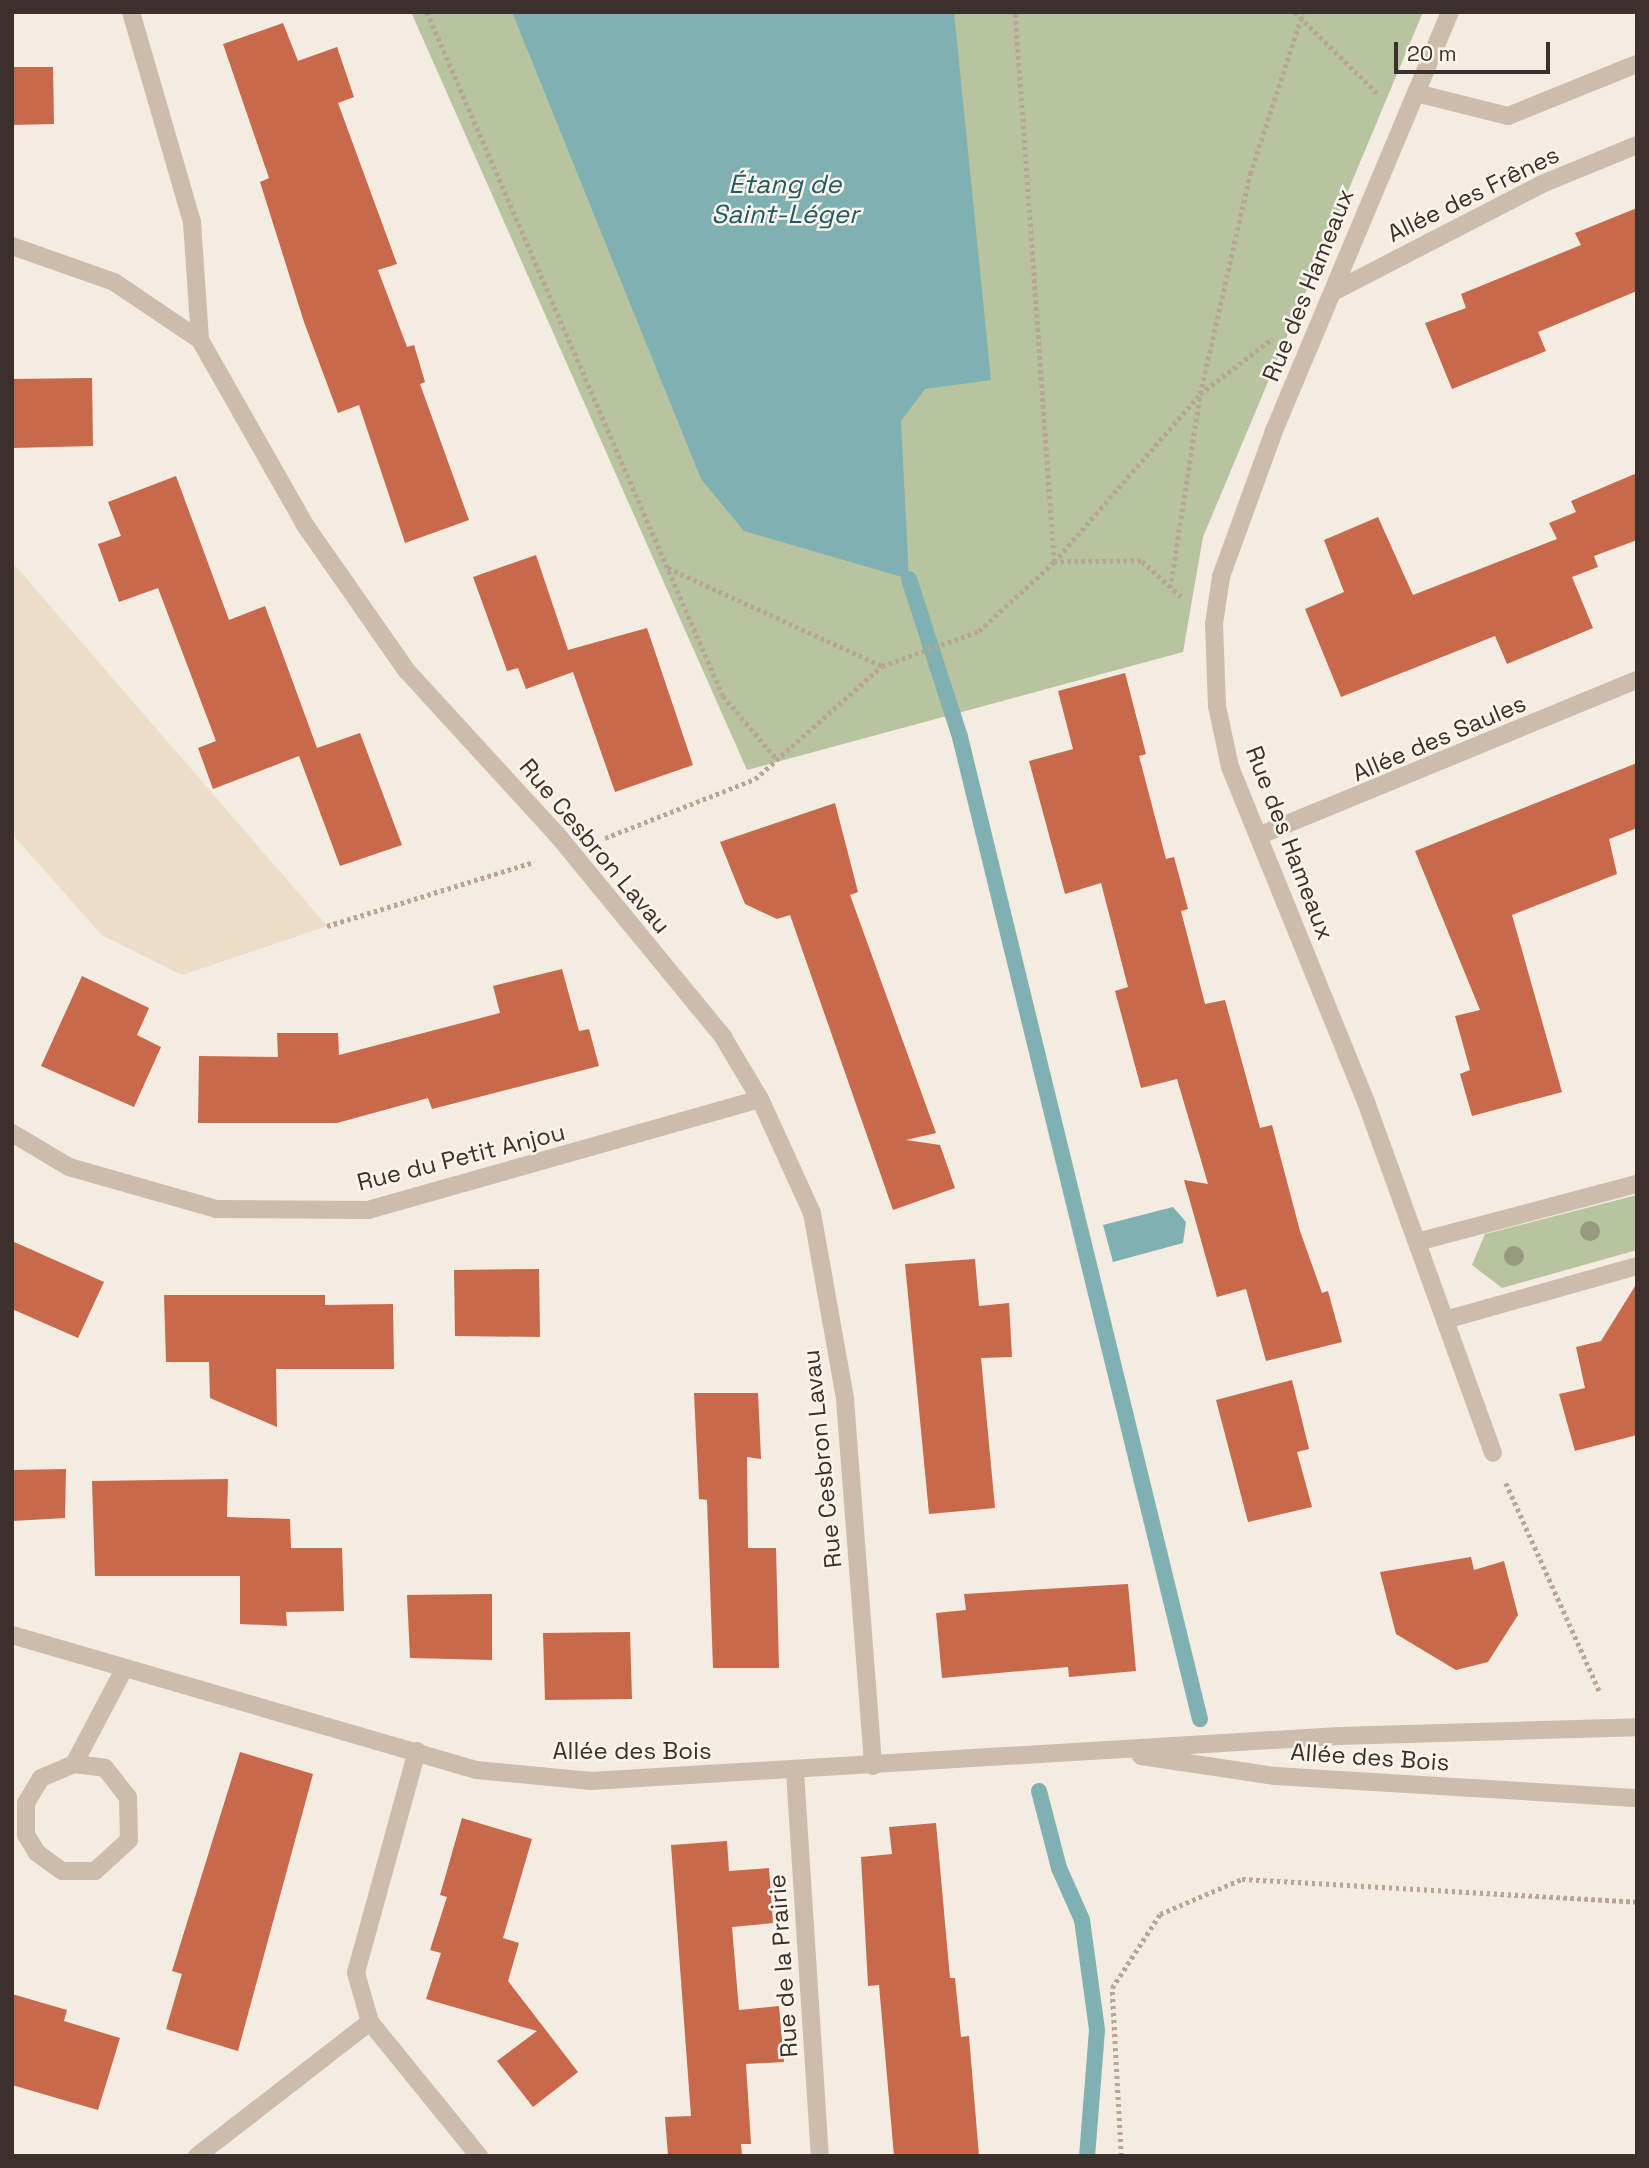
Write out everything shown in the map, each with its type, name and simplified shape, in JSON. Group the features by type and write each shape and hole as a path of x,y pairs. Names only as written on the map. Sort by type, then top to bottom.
{"street":[{"name":"Rue Cesbron Lavau","path":"131,12 192,222 200,340 305,525 407,671 570,851 723,1037 760,1099 812,1213 845,1399 873,1766"},
{"name":"Rue des Hameaux","path":"1450,12 1333,292 1221,578 1214,624 1217,706 1230,767 1418,1242 1493,1453"},
{"path":"1416,93 1508,116 1637,64"},
{"name":"Allée des Frênes","path":"1333,292 1542,184 1637,145"},
{"path":"12,246 114,282 200,340"},
{"name":"Allée des Saules","path":"1258,836 1637,680"},
{"name":"Rue du Petit Anjou","path":"12,1133 69,1167 216,1209 368,1210 760,1099"},
{"path":"1418,1242 1637,1184"},
{"path":"1446,1320 1637,1266"},
{"name":"Allée des Bois","path":"12,1635 477,1770 591,1781 795,1772 1102,1751 1637,1727"},
{"path":"74,1764 105,1768 128,1797 129,1840 96,1871 62,1871 37,1853 26,1835 26,1803 41,1778 74,1764 124,1669"},
{"path":"417,1751 356,1973 370,2022 479,2156"},
{"name":"Allée des Bois","path":"1102,1751 1275,1776 1637,1798"},
{"name":"Rue de la Prairie","path":"795,1772 820,2156"},
{"path":"197,2156 370,2022"}],"path":[{"path":"427,12 723,696 776,758"},
{"path":"1015,12 1054,562"},
{"path":"1295,12 1302,15 1404,121"},
{"path":"1170,588 1200,394 1251,174 1302,15"},
{"path":"327,926 570,851 755,779 882,666 950,644 979,631 1054,562 1200,394 1277,334"},
{"path":"1054,562 1141,561 1214,624"},
{"path":"667,567 882,666"},
{"path":"1493,1453 1616,1728"},
{"path":"1121,2156 1112,1988 1160,1914 1242,1879 1637,1902"}],"green space":[{"path":"411,12 1423,12 1203,537 1183,652 747,770"},
{"path":"1637,1195 1637,1250 1502,1288 1472,1265 1485,1234"}],"shaded area":[{"path":"12,562 327,926 182,975 102,935 12,834"}],"water":[{"name":"Étang de Saint-Léger","path":"512,12 954,12 991,380 925,389 901,421 909,579 744,531 701,479"},
{"path":"1173,1207 1186,1222 1183,1243 1113,1262 1103,1225"}],"building":[{"path":"283,23 298,61 337,47 354,97 338,103 397,264 378,270 407,347 414,345 425,382 420,384 469,520 405,543 359,405 338,413 304,322 260,182 269,178 223,44"},
{"path":"12,67 53,67 54,124 12,125"},
{"path":"1637,208 1637,291 1538,332 1546,351 1452,389 1425,323 1466,308 1461,294 1581,245 1575,233"},
{"path":"92,378 93,446 12,448 12,379"},
{"path":"1637,473 1637,540 1594,556 1598,567 1572,577 1593,628 1507,664 1495,636 1341,697 1305,609 1344,592 1324,540 1378,517 1413,595 1557,539 1549,523 1576,512 1571,501"},
{"path":"176,476 229,620 265,606 317,748 360,733 402,845 340,866 299,756 213,789 198,748 216,741 158,588 119,602 98,544 121,536 108,502"},
{"path":"536,555 568,650 647,628 693,765 615,792 573,672 526,689 518,668 507,671 473,577"},
{"path":"1125,673 1146,754 1139,756 1166,859 1174,857 1188,909 1181,911 1205,1004 1225,1000 1260,1128 1272,1125 1300,1231 1322,1293 1328,1291 1342,1342 1266,1361 1246,1289 1217,1297 1184,1180 1208,1184 1177,1079 1141,1088 1115,991 1128,987 1101,883 1065,894 1029,761 1073,749 1058,691"},
{"path":"1637,763 1637,828 1609,839 1617,874 1512,915 1562,1092 1472,1116 1460,1074 1470,1070 1455,1016 1480,1010 1415,851"},
{"path":"835,803 858,892 850,895 936,1133 906,1140 940,1145 955,1188 893,1210 790,915 777,919 745,904 720,842"},
{"path":"562,969 579,1031 589,1029 599,1066 432,1109 428,1098 337,1123 198,1123 199,1056 278,1057 277,1033 338,1033 339,1055 500,1013 493,986"},
{"path":"82,976 149,1008 137,1035 161,1047 134,1107 41,1066"},
{"path":"12,1241 104,1282 78,1338 12,1309"},
{"path":"975,1259 979,1306 1009,1303 1012,1357 981,1358 995,1508 929,1514 905,1264"},
{"path":"539,1269 540,1337 455,1336 454,1270"},
{"path":"1637,1283 1637,1435 1575,1451 1559,1394 1585,1388 1576,1347 1601,1341"},
{"path":"164,1295 325,1295 325,1305 393,1304 394,1369 276,1369 277,1427 210,1398 209,1362 166,1362"},
{"path":"1292,1380 1309,1449 1297,1452 1312,1507 1248,1522 1216,1400"},
{"path":"694,1393 758,1393 761,1459 747,1457 748,1548 776,1548 779,1668 713,1668 707,1500 699,1499"},
{"path":"66,1469 65,1518 12,1521 12,1470"},
{"path":"228,1479 227,1517 290,1519 291,1548 342,1548 344,1611 286,1612 287,1626 240,1624 240,1576 95,1576 92,1481"},
{"path":"1471,1557 1474,1570 1504,1561 1518,1615 1488,1662 1456,1670 1396,1634 1380,1572"},
{"path":"1128,1584 1136,1671 1069,1677 1068,1667 942,1678 936,1613 966,1610 964,1594"},
{"path":"492,1594 492,1660 410,1658 407,1595"},
{"path":"630,1632 632,1699 545,1700 543,1633"},
{"path":"240,1752 313,1774 238,2051 166,2029 182,1974 172,1971"},
{"path":"462,1818 532,1839 503,1938 519,1943 508,1981 578,2072 533,2107 497,2061 537,2031 426,1999 441,1953 430,1950 447,1897 440,1895"},
{"path":"936,1823 950,1978 955,1978 961,2037 969,2036 979,2156 894,2156 879,1985 868,1986 861,1857 892,1854 889,1827"},
{"path":"727,1841 729,1871 769,1868 773,1923 732,1927 739,2010 779,2006 784,2062 746,2064 751,2144 741,2144 742,2156 668,2156 665,2117 691,2116 671,1845"},
{"path":"12,1994 67,2010 64,2021 120,2038 98,2110 12,2085"}],"waterway":[{"path":"909,579 960,737 1200,1719"},
{"path":"1039,1791 1059,1868 1082,1920 1097,2030 1087,2156"}]}
